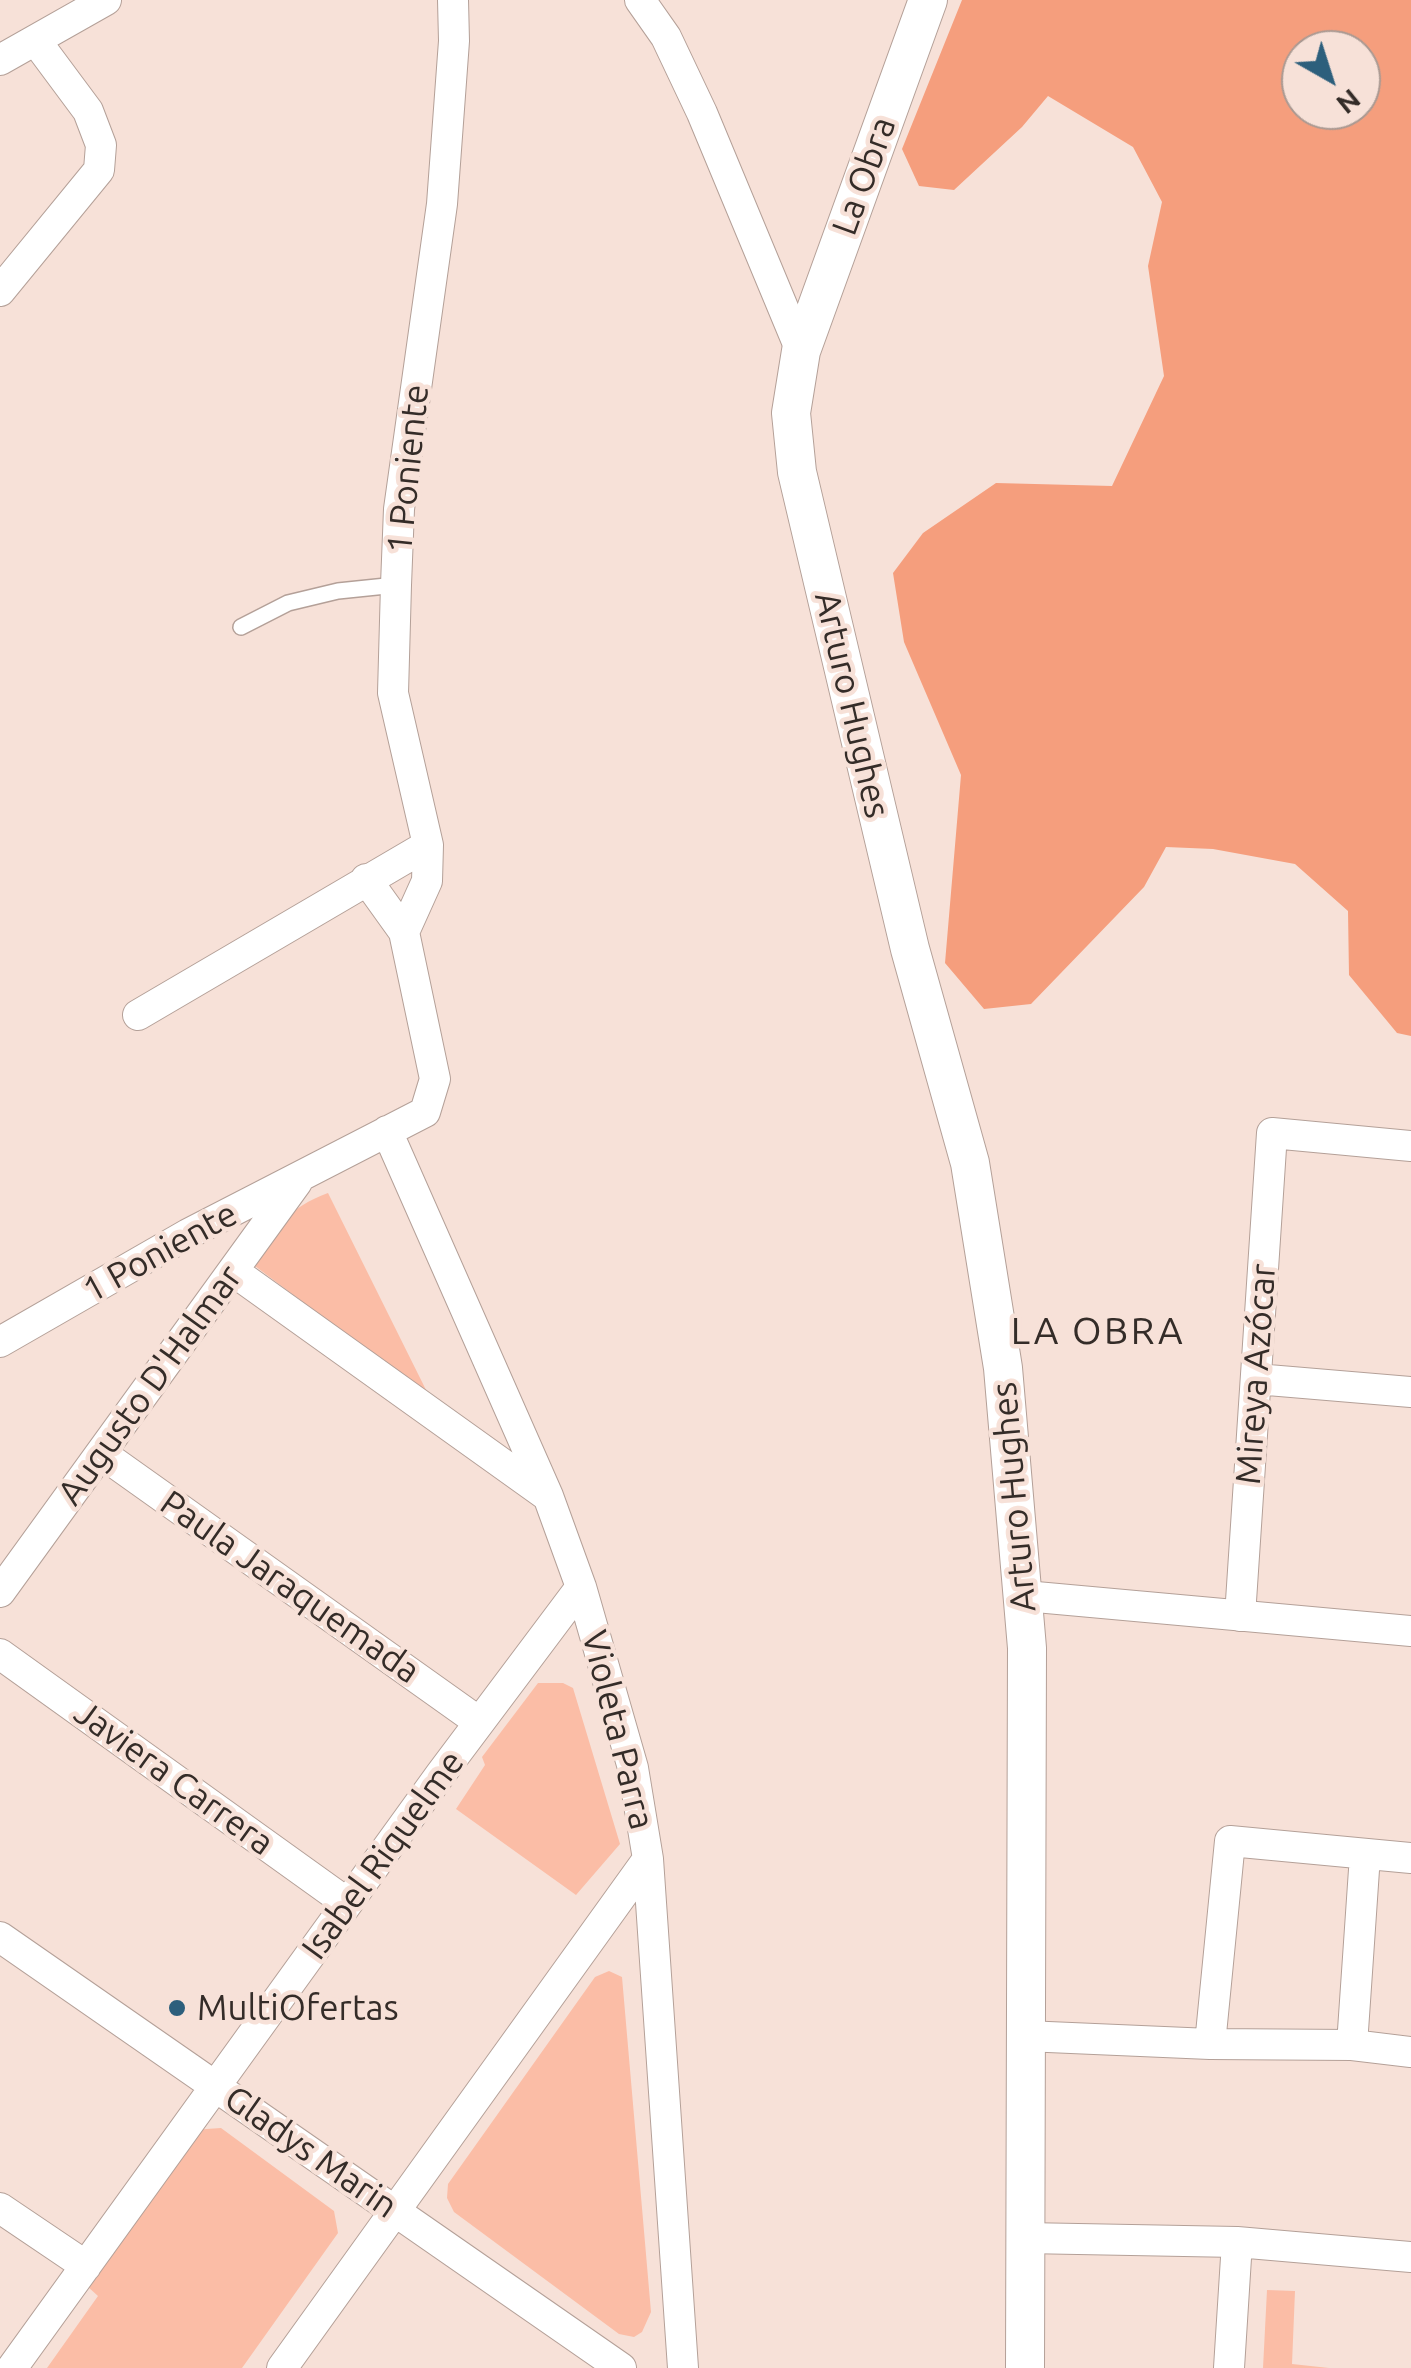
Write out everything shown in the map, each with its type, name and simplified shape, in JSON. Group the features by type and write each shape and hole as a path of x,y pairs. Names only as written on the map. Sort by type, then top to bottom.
{"street":[{"path":"0,60 106,0"},
{"name":"1 Poniente","path":"404,932 427,881 428,844 394,694 400,508 442,204 454,41 453,0"},
{"path":"640,0 666,37 702,113 802,351"},
{"name":"La Obra","path":"802,351 928,0"},
{"path":"0,291 98,170 101,144 88,111 36,41"},
{"name":"Arturo Hughes","path":"802,351 791,413 797,472 910,949 970,1163 1003,1368 1025,1596 1024,2368"},
{"path":"138,1015 428,844"},
{"name":"1 Poniente","path":"0,1342 188,1234 425,1112 435,1078 404,932 366,879"},
{"name":"Violeta Parra","path":"387,1131 548,1496 581,1586 633,1768 648,1859 683,2368"},
{"name":"Mireya Azócar","path":"1240,1616 1272,1133 1411,1146"},
{"name":"Augusto D'Halmar","path":"0,1592 300,1177"},
{"path":"233,1271 548,1496"},
{"path":"1256,1379 1411,1392"},
{"name":"Paula Jaraquemada","path":"101,1453 479,1722"},
{"name":"Isabel Riquelme","path":"12,2368 581,1586"},
{"path":"1025,1596 1411,1631"},
{"name":"Javiera Carrera","path":"0,1654 347,1903"},
{"path":"1210,2044 1230,1841 1411,1858"},
{"path":"1352,2045 1366,1854"},
{"path":"282,2368 648,1859"},
{"name":"Gladys Marin","path":"0,1937 622,2368"},
{"path":"1024,2036 1352,2045 1411,2052"},
{"path":"0,2208 86,2266"},
{"path":"1026,2238 1237,2242 1411,2257"},
{"path":"1228,2368 1237,2242"}],"lane":[{"path":"241,627 288,603 396,585"}],"shaded area":[{"path":"962,0 1411,0 1411,1036 1397,1033 1349,975 1348,911 1295,864 1213,849 1166,847 1144,887 1031,1004 984,1009 945,963 961,775 904,642 893,573 923,533 996,483 1112,486 1164,376 1148,266 1162,202 1133,147 1048,96 1022,127 954,190 919,186 902,149"},
{"path":"328,1193 430,1398 251,1263 283,1221 303,1205"},
{"path":"538,1683 563,1683 573,1688 620,1844 576,1895 456,1809 485,1765 482,1757"},
{"path":"609,1971 622,1977 651,2312 642,2332 634,2337 619,2334 454,2212 447,2198 448,2184 595,1977"},
{"path":"221,2128 334,2211 338,2233 242,2368 47,2368 98,2296 87,2286 192,2130"},
{"path":"1267,2290 1295,2291 1292,2364 1329,2368 1263,2368"}],"place":[{"name":"MultiOfertas","path":"177,2008"}],"district":[{"name":"LA OBRA","path":"1098,1331"}]}
